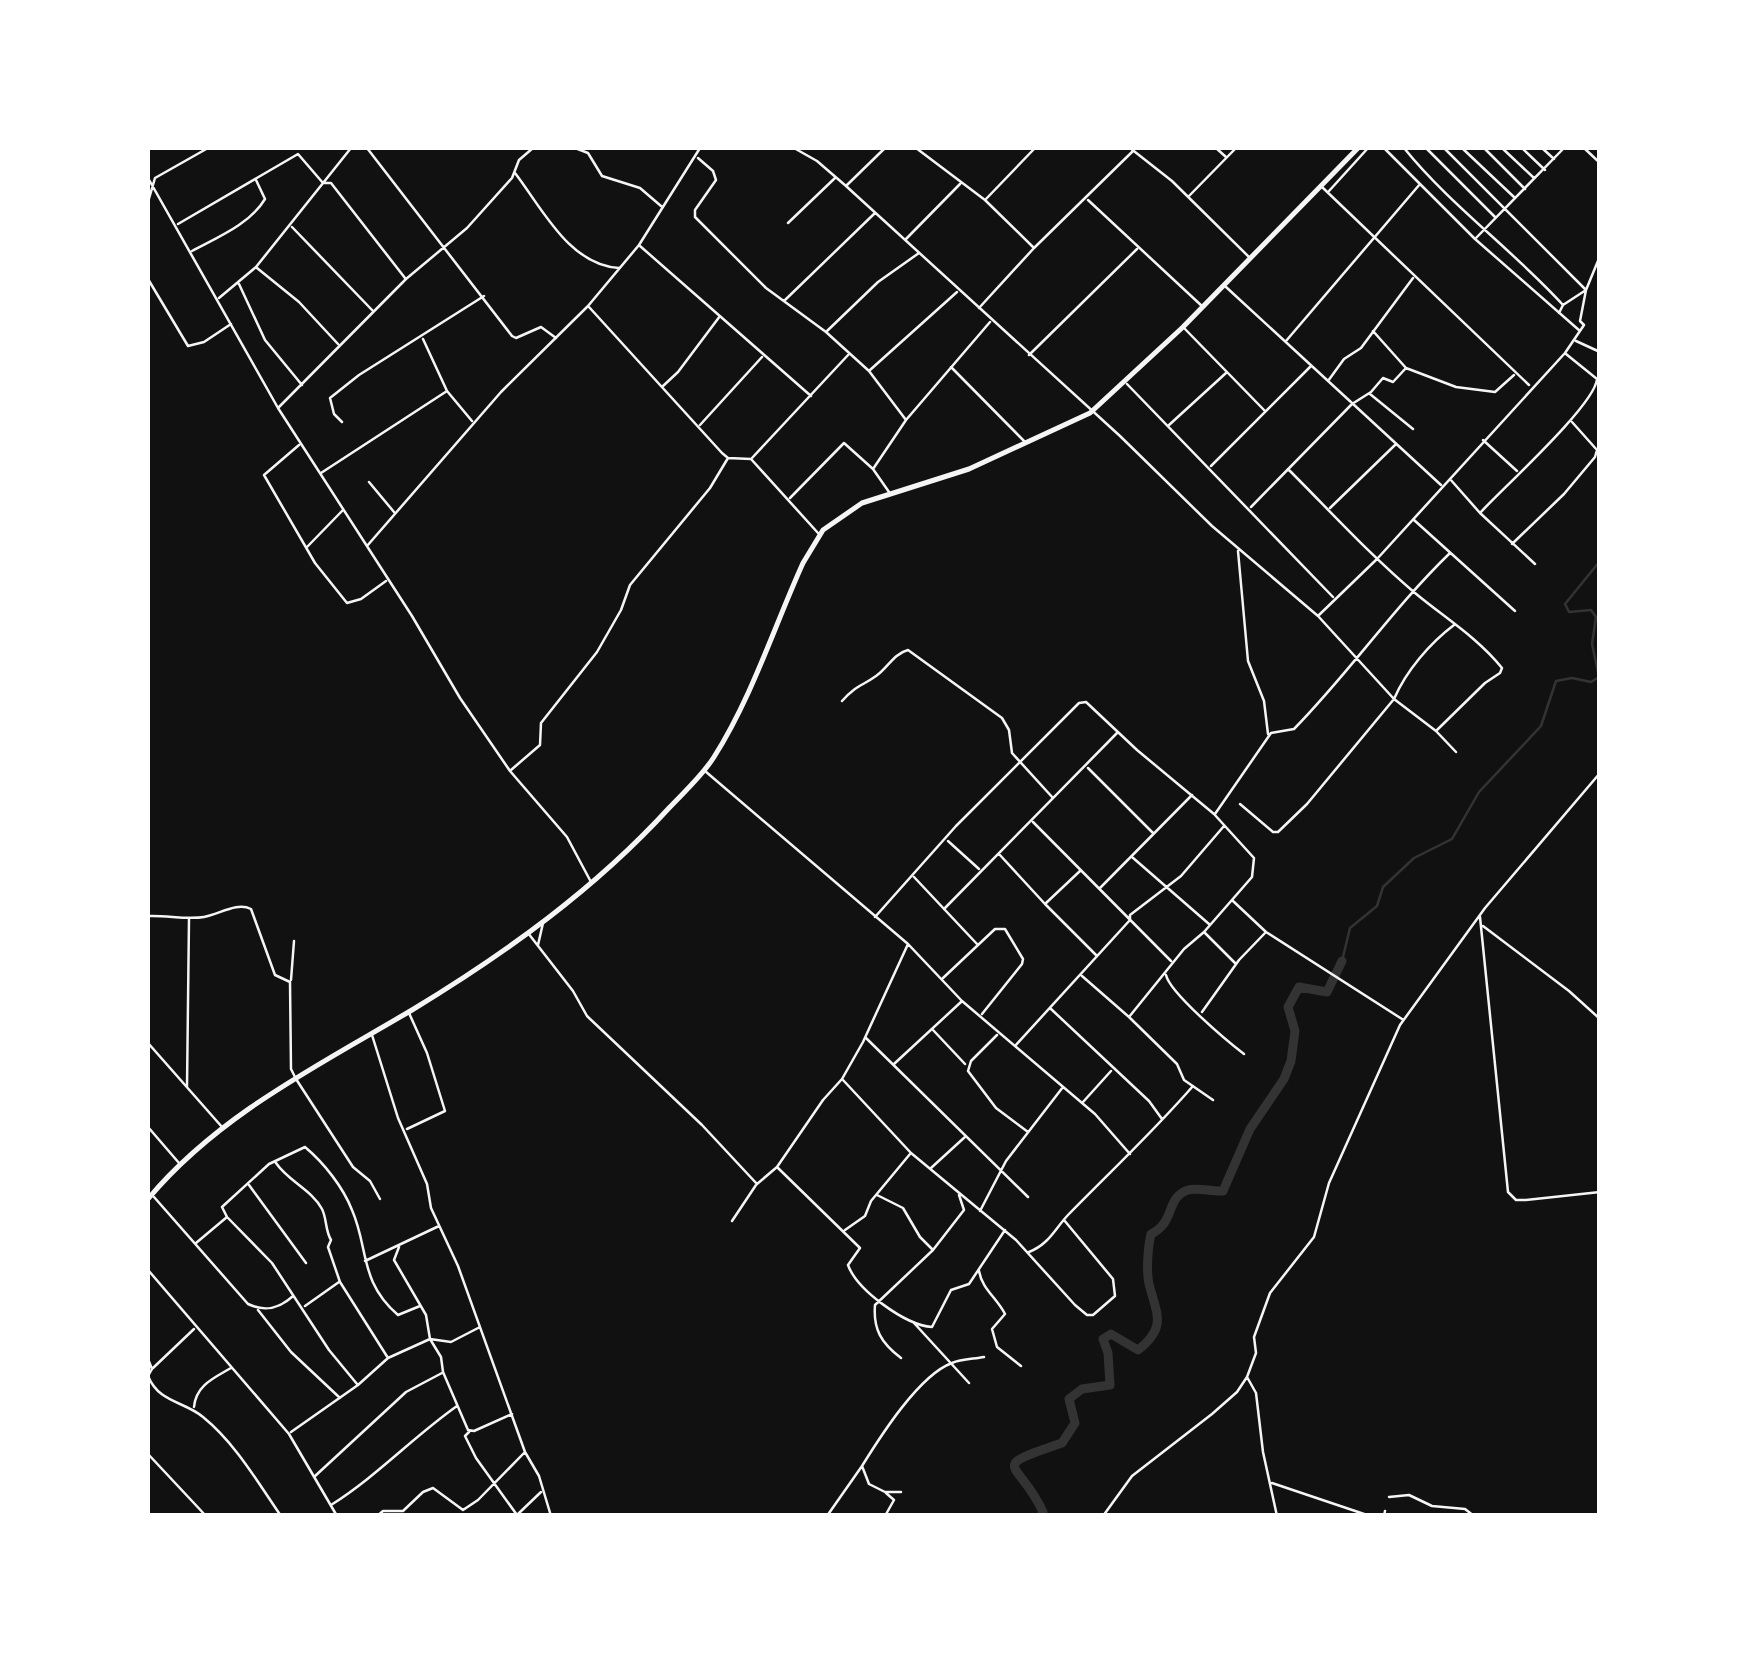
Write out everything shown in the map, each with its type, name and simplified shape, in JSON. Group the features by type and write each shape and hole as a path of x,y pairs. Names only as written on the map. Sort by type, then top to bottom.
{"main road":[{"path":"149,1197 222,1128 528,933 636,843 704,770 727,734 803,563 820,535 851,508 889,492 958,473 1090,412 1184,327 1358,148"}],"street":[{"path":"148,202 155,178 208,148"},
{"path":"218,298 256,267 351,148"},
{"path":"368,148 512,336 516,338 541,327 556,338"},
{"path":"278,408 406,279 467,228 514,172 518,160 533,148"},
{"path":"575,148 588,153 602,176 640,188 662,207"},
{"path":"366,547 473,422 588,306 620,268 639,245 700,148"},
{"path":"794,148 806,150 1120,436 1238,550 1318,616 1394,700 1436,731 1456,752"},
{"path":"846,186 885,148"},
{"path":"916,148 985,200 1034,248"},
{"path":"1018,148 1028,154"},
{"path":"985,200 1034,148"},
{"path":"1216,148 1226,158"},
{"path":"1188,198 1236,148"},
{"path":"1328,192 1368,148"},
{"path":"1384,148 1476,239 1581,332"},
{"path":"1404,148 1563,305"},
{"path":"1426,148 1495,218"},
{"path":"1444,148 1586,290"},
{"path":"1462,148 1516,199"},
{"path":"1484,148 1526,190"},
{"path":"1502,148 1536,180"},
{"path":"1522,148 1545,170"},
{"path":"1542,148 1554,160"},
{"path":"1476,239 1563,148"},
{"path":"1584,148 1600,163"},
{"path":"978,309 1132,149 1251,259"},
{"path":"177,224 298,154 323,183 331,183 406,279"},
{"path":"696,157 713,171 716,180 695,210 695,216 783,302 826,332 869,371 906,420"},
{"path":"514,172 544,216 570,244 597,264 620,268"},
{"path":"788,223 836,177"},
{"path":"148,178 278,408 480,731 566,837 592,883"},
{"path":"191,252 237,226 262,204 265,199 256,180"},
{"path":"905,240 960,184"},
{"path":"1285,342 1420,184"},
{"path":"1321,186 1531,387"},
{"path":"1086,199 1203,307"},
{"path":"783,302 875,213"},
{"path":"291,226 374,311"},
{"path":"639,245 811,396"},
{"path":"1028,355 1138,248"},
{"path":"826,332 878,282 919,252"},
{"path":"1318,616 1377,559 1581,332 1586,290 1600,256"},
{"path":"256,267 299,302 338,344"},
{"path":"1328,381 1374,331 1414,277"},
{"path":"148,278 188,346 204,342 231,324"},
{"path":"239,282 264,340 302,386"},
{"path":"1225,286 1442,486"},
{"path":"869,371 958,290"},
{"path":"1559,313 1563,305 1586,290"},
{"path":"342,422 334,414 330,398 359,375 484,296"},
{"path":"588,306 728,458 751,459 820,535"},
{"path":"662,387 720,316"},
{"path":"873,469 906,420 990,320"},
{"path":"1184,327 1266,412"},
{"path":"1374,331 1406,368 1443,383 1486,392 1499,390 1516,374"},
{"path":"423,337 447,391 473,422"},
{"path":"1574,340 1600,352"},
{"path":"1480,512 1571,420 1598,385 1594,376 1565,352"},
{"path":"751,459 849,354"},
{"path":"699,426 763,356"},
{"path":"950,366 1026,443"},
{"path":"1210,467 1311,366"},
{"path":"1250,508 1352,404 1382,378 1393,382 1406,368"},
{"path":"1169,425 1227,372"},
{"path":"1126,382 1335,599"},
{"path":"320,474 447,391"},
{"path":"1369,393 1413,429"},
{"path":"1512,544 1596,457 1597,450 1571,420"},
{"path":"1484,440 1518,472"},
{"path":"301,443 264,475 306,548 347,603 360,599 387,580"},
{"path":"789,500 844,443 873,469 889,492"},
{"path":"1329,510 1395,445"},
{"path":"510,772 538,748 541,724 597,652 621,610 630,584 710,488 728,458"},
{"path":"1288,469 1377,559 1483,644 1502,671 1436,731"},
{"path":"1449,478 1535,564"},
{"path":"369,482 394,514"},
{"path":"306,548 344,510"},
{"path":"1413,519 1515,610"},
{"path":"1238,550 1248,661 1264,701 1268,738"},
{"path":"1214,814 1272,733 1294,729 1394,616 1412,590 1450,553"},
{"path":"1240,804 1278,832 1394,700 1401,684 1437,637 1455,624"},
{"path":"842,701 854,687 876,676 902,650 908,650 1002,718 1009,730 1009,747 1052,798"},
{"path":"876,916 1020,763 1079,703 1086,702 1214,814 1254,858 1252,878 1173,962 1164,981 1129,1016"},
{"path":"944,909 1118,732"},
{"path":"1086,767 1154,833"},
{"path":"704,770 908,944 962,1001 1082,1103 1130,1154"},
{"path":"1103,1516 1132,1476 1212,1414 1247,1378 1256,1353 1254,1337 1270,1293 1314,1238 1329,1183 1404,1020 1480,915 1600,773"},
{"path":"1099,889 1192,795"},
{"path":"1032,820 1173,962"},
{"path":"1014,1047 1081,976 1134,911 1181,876 1224,825"},
{"path":"946,840 980,870"},
{"path":"998,852 1098,956"},
{"path":"1131,856 1210,926"},
{"path":"1045,904 1081,870"},
{"path":"912,876 978,944"},
{"path":"1232,900 1266,932 1404,1020"},
{"path":"148,916 189,918 248,906 256,917 275,975 290,982"},
{"path":"1480,915 1484,929 1600,1018"},
{"path":"1480,915 1508,1192 1516,1200 1600,1192"},
{"path":"187,1087 189,918"},
{"path":"538,946 543,922"},
{"path":"942,979 1002,927 1023,959 1015,976 980,1017"},
{"path":"1204,932 1236,966"},
{"path":"1201,1014 1266,932"},
{"path":"528,933 587,1016 702,1125 757,1184"},
{"path":"294,940 290,982 291,1068 353,1167 370,1181 380,1199"},
{"path":"732,1222 757,1184 777,1167 842,1079 908,944"},
{"path":"1233,959 1240,960"},
{"path":"1081,976 1129,1016 1177,1064 1181,1076 1213,1100"},
{"path":"1164,981 1216,1033 1244,1054"},
{"path":"893,1065 962,1001"},
{"path":"1050,1008 1149,1101 1164,1120"},
{"path":"404,1130 442,1116 445,1111 409,1012"},
{"path":"932,1029 967,1066 996,1108 1028,1132"},
{"path":"372,1034 404,1130 427,1184 431,1208 481,1326 550,1516"},
{"path":"967,1066 998,1034"},
{"path":"865,1037 1028,1197"},
{"path":"148,1043 222,1128"},
{"path":"898,1068 900,1062"},
{"path":"1082,1103 1114,1069"},
{"path":"842,1079 911,1153 1005,1230 1076,1305 1087,1315 1097,1313 1114,1296 1113,1279 1064,1220"},
{"path":"1028,1252 1047,1242 1193,1086"},
{"path":"979,1212 1000,1169 1062,1087"},
{"path":"148,1127 180,1164"},
{"path":"929,1170 967,1135"},
{"path":"358,1385 328,1350 304,1307 266,1256 226,1217 222,1207 274,1162 305,1147 328,1171 352,1209 367,1272 395,1314 420,1306"},
{"path":"843,1232 865,1216 876,1195 911,1153"},
{"path":"274,1162 322,1210 331,1240 328,1247 340,1282 388,1358"},
{"path":"777,1167 860,1248 848,1264 849,1270 878,1300 901,1318 932,1327"},
{"path":"248,1184 306,1263"},
{"path":"900,1358 888,1348 874,1326 875,1304 934,1250 964,1210 958,1194"},
{"path":"876,1195 903,1208 920,1237 934,1250"},
{"path":"149,1197 196,1243 232,1288 257,1308 291,1352 340,1398"},
{"path":"196,1243 226,1217"},
{"path":"364,1262 440,1225"},
{"path":"930,1338 952,1290 969,1284 1005,1230"},
{"path":"399,1247 394,1260 430,1328 430,1339 442,1357 443,1372 470,1431"},
{"path":"148,1270 288,1434 337,1516"},
{"path":"978,1270 981,1283 1004,1314 992,1328 996,1347 1020,1366"},
{"path":"304,1307 340,1282"},
{"path":"257,1308 278,1307 294,1295"},
{"path":"913,1322 969,1384"},
{"path":"288,1434 358,1385 388,1358 430,1339 451,1342 481,1326"},
{"path":"196,1328 152,1369 148,1379 164,1396 194,1410 228,1439 281,1516"},
{"path":"828,1516 904,1403 950,1363 984,1357"},
{"path":"148,1359 152,1369"},
{"path":"194,1410 196,1395 203,1386 232,1368"},
{"path":"314,1477 406,1392 443,1372"},
{"path":"1247,1378 1256,1393 1276,1516"},
{"path":"330,1506 383,1469 431,1424 457,1406"},
{"path":"513,1414 465,1436 517,1515 543,1490"},
{"path":"377,1516 383,1511 404,1510 433,1488 459,1513 478,1500 525,1452"},
{"path":"148,1454 206,1516"},
{"path":"862,1466 869,1484 894,1500 885,1516"},
{"path":"1271,1482 1370,1516"},
{"path":"885,1492 902,1492"},
{"path":"1390,1497 1408,1495 1432,1506 1465,1509 1474,1516"}],"waterway":[{"path":"1342,961 1350,928 1377,906 1383,887 1414,858 1452,839 1479,792 1541,726 1556,681 1572,678 1591,682 1599,677 1592,644 1596,617 1591,610 1569,612 1565,604 1600,561"},
{"path":"1041,1516 1043,1512 1015,1467 1016,1462 1062,1443 1075,1423 1069,1399 1082,1389 1110,1385 1103,1339 1111,1334 1138,1350 1153,1334 1157,1312 1148,1272 1151,1234 1164,1223 1181,1194 1192,1189 1223,1191 1250,1129 1284,1079 1291,1061 1295,1031 1288,1007 1299,987 1327,992 1342,961"}]}
